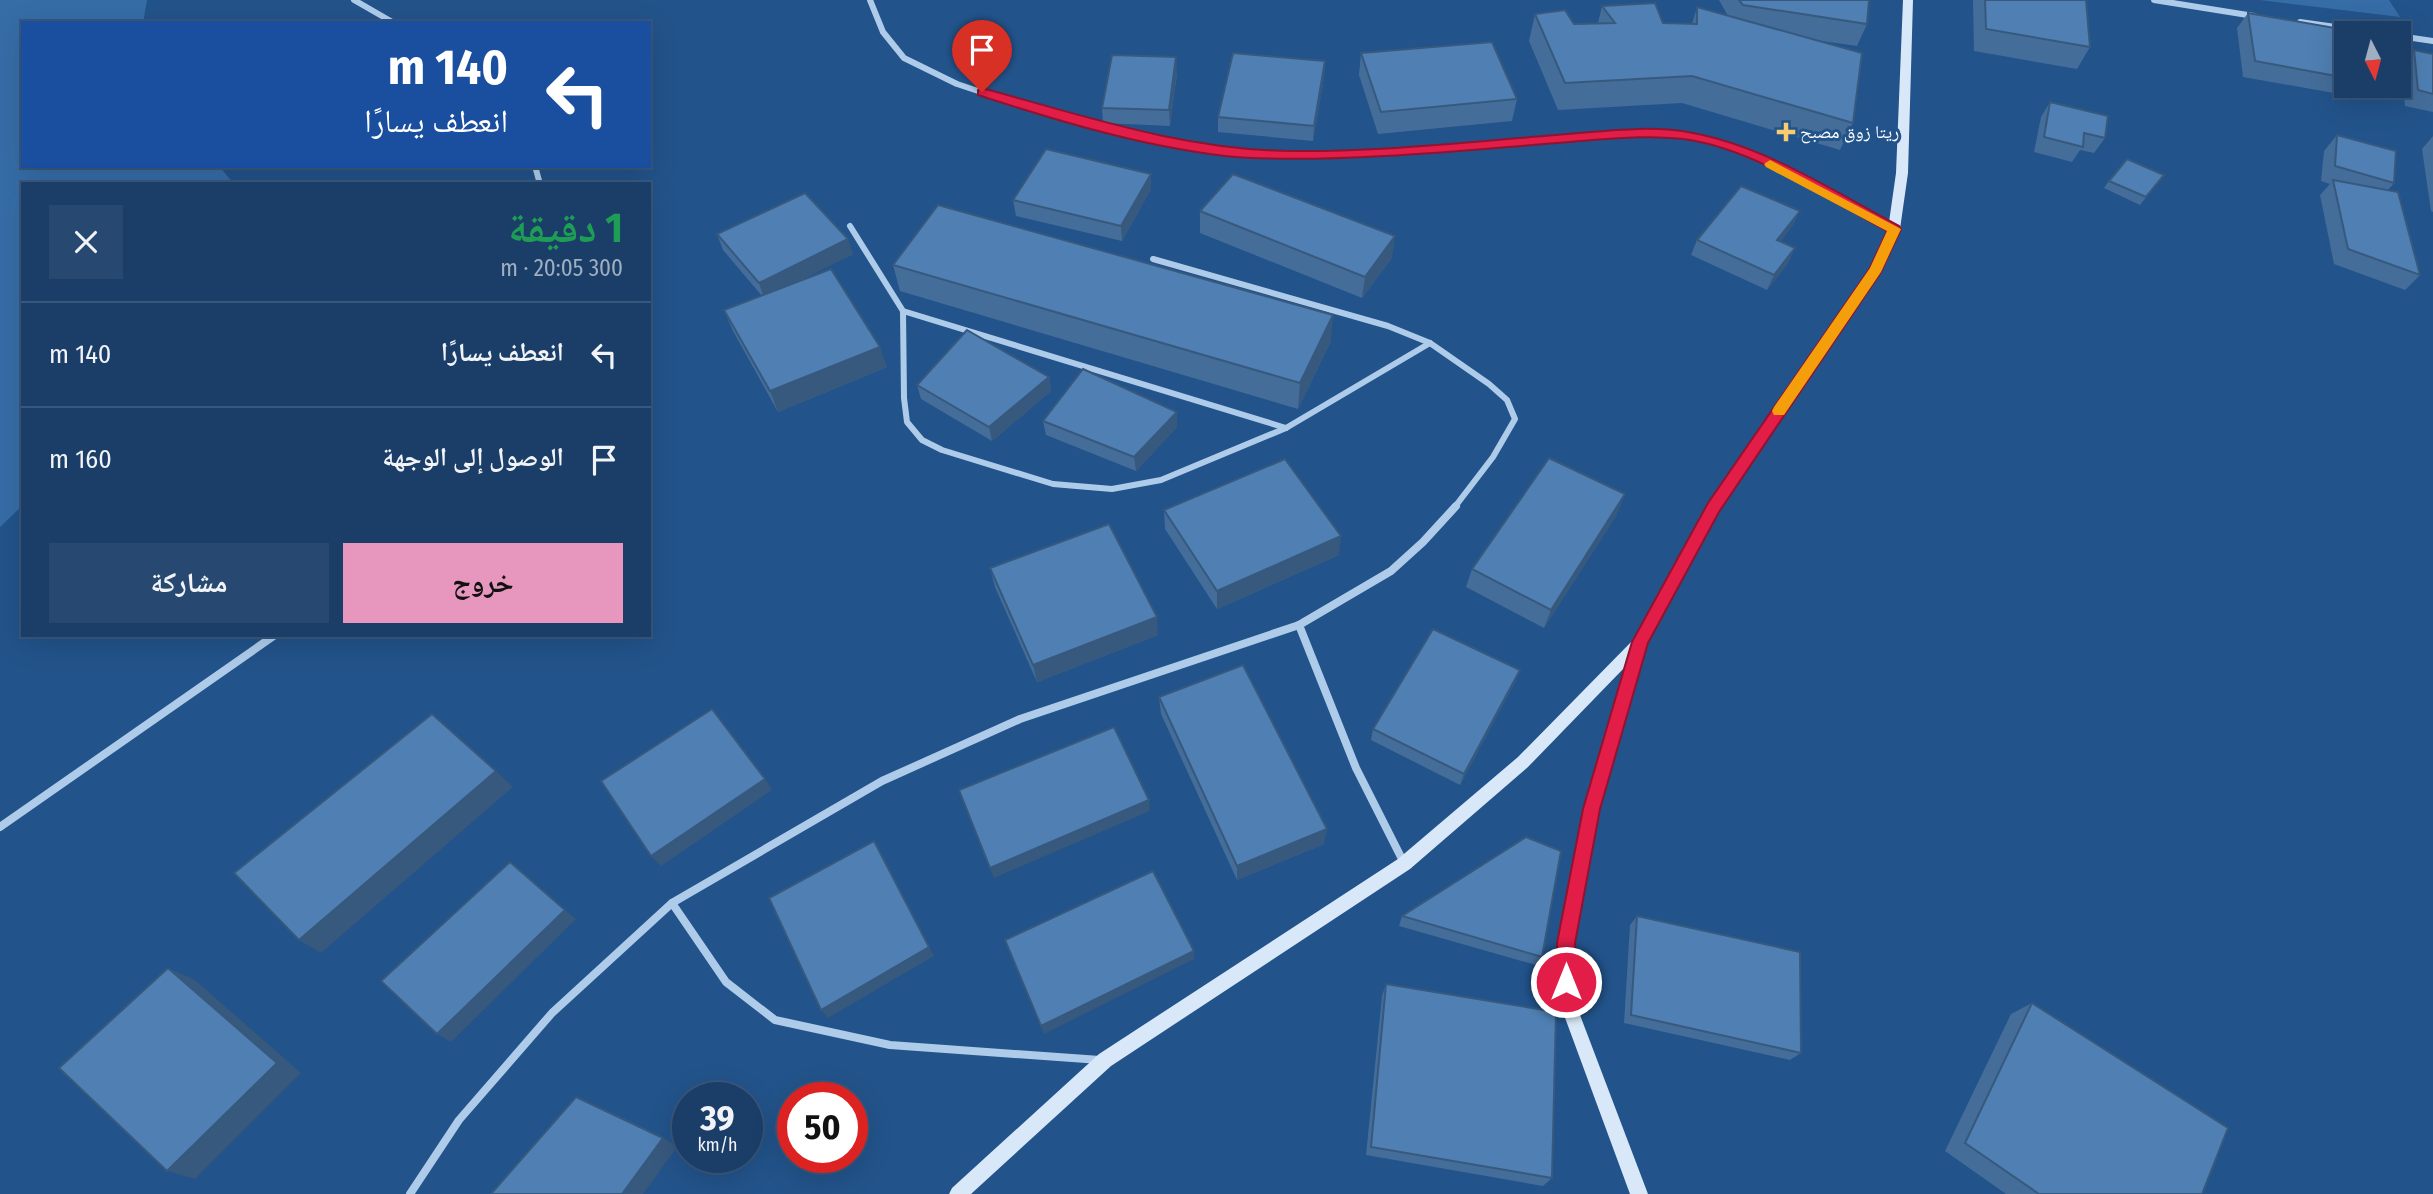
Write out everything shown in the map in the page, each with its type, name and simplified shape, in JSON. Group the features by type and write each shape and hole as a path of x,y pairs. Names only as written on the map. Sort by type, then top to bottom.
{"main road":[{"path":"1639,1194 1572,1015 1566,982 1566,943 1592,809 1640,642 1714,508 1876,269 1894,229 1902,173 1908,0"},
{"path":"958,1194 1105,1060 1404,864 1523,762 1640,642"}],"street":[{"path":"354,0 391,21"},
{"path":"870,0 883,32 904,58 914,64 957,84 1033,109 1156,141 1225,152 1292,155 1383,152 1642,133 1691,136 1734,148 1783,169 1894,229"},
{"path":"2154,0 2260,16"},
{"path":"2286,20 2334,27"},
{"path":"2412,38 2433,41"},
{"path":"849,226 903,311 904,398 907,422 922,440 942,450 1053,484 1112,489 1161,480 1286,428 1430,343"},
{"path":"410,1194 459,1120 552,1013 672,903 882,781 1020,719 1298,625 1392,570 1425,542 1506,441 1515,419 1507,400 1489,383 1430,343 1377,322 1153,260"},
{"path":"903,311 1286,428"},
{"path":"1298,625 1356,768 1404,864"},
{"path":"0,827 272,637"},
{"path":"672,903 726,982 775,1020 890,1045 1105,1060"}],"shaded area":[{"path":"0,0 147,0 143,21 21,21 21,168 221,168 232,182 21,182 21,507 0,527"},
{"path":"2260,0 2389,0 2400,17"}],"building":[{"path":"1739,0 1869,0 1867,24 1743,5"},
{"path":"1985,0 2086,0 2090,47 1986,29"},
{"path":"1655,3 1663,23 1697,24 1697,7 1862,53 1853,123 1692,76 1565,83 1535,14 1565,10 1574,24 1615,23 1602,6"},
{"path":"2248,13 2334,28 2334,76 2255,61"},
{"path":"1492,42 1517,99 1381,112 1361,53"},
{"path":"2414,50 2433,54 2433,94 2418,90"},
{"path":"1233,53 1325,61 1314,126 1218,117"},
{"path":"1112,55 1176,57 1169,110 1102,108"},
{"path":"2050,102 2108,116 2105,138 2084,133 2083,147 2044,137"},
{"path":"2337,135 2396,151 2394,183 2335,166"},
{"path":"1046,149 1151,174 1121,226 1013,200"},
{"path":"2127,159 2164,175 2146,197 2109,181"},
{"path":"1233,174 1395,236 1365,277 1200,211"},
{"path":"2333,180 2398,192 2420,275 2348,249"},
{"path":"1741,186 1800,211 1777,240 1795,248 1774,275 1697,240"},
{"path":"805,193 848,239 759,283 717,234"},
{"path":"938,205 1333,315 1300,383 893,265"},
{"path":"831,269 880,347 770,391 724,310"},
{"path":"967,330 1049,377 989,427 917,385"},
{"path":"1083,369 1177,412 1134,457 1043,421"},
{"path":"1549,458 1625,494 1551,610 1472,569"},
{"path":"1285,459 1341,536 1217,591 1164,510"},
{"path":"1109,524 1157,617 1033,665 990,568"},
{"path":"1433,629 1520,670 1464,774 1373,729"},
{"path":"1243,665 1327,829 1237,866 1159,697"},
{"path":"712,709 765,779 651,856 601,781"},
{"path":"432,714 496,771 299,940 234,873"},
{"path":"1114,727 1149,800 990,868 959,790"},
{"path":"1526,837 1561,851 1542,957 1402,916"},
{"path":"874,841 929,947 821,1010 769,898"},
{"path":"510,862 565,910 437,1034 381,981"},
{"path":"1153,871 1194,951 1041,1026 1005,940"},
{"path":"1637,916 1800,952 1801,1053 1631,1015"},
{"path":"168,968 277,1063 167,1171 59,1068"},
{"path":"1386,984 1556,1012 1552,1178 1371,1147"},
{"path":"2032,1003 2228,1128 2202,1194 2039,1194 1965,1143"},
{"path":"576,1097 663,1138 622,1194 491,1194"}],"slow traffic":[{"path":"1770,164 1894,229 1876,269 1779,411"}],"place":[{"name":"ريتا زوق مصبح","path":"1786,132"}],"route":[{"path":"982,92 1033,109 1156,141 1225,152 1292,155 1383,152 1642,133 1691,136 1734,148 1783,169 1894,229 1876,269 1714,508 1640,642 1592,809 1566,943 1566,982"}]}
